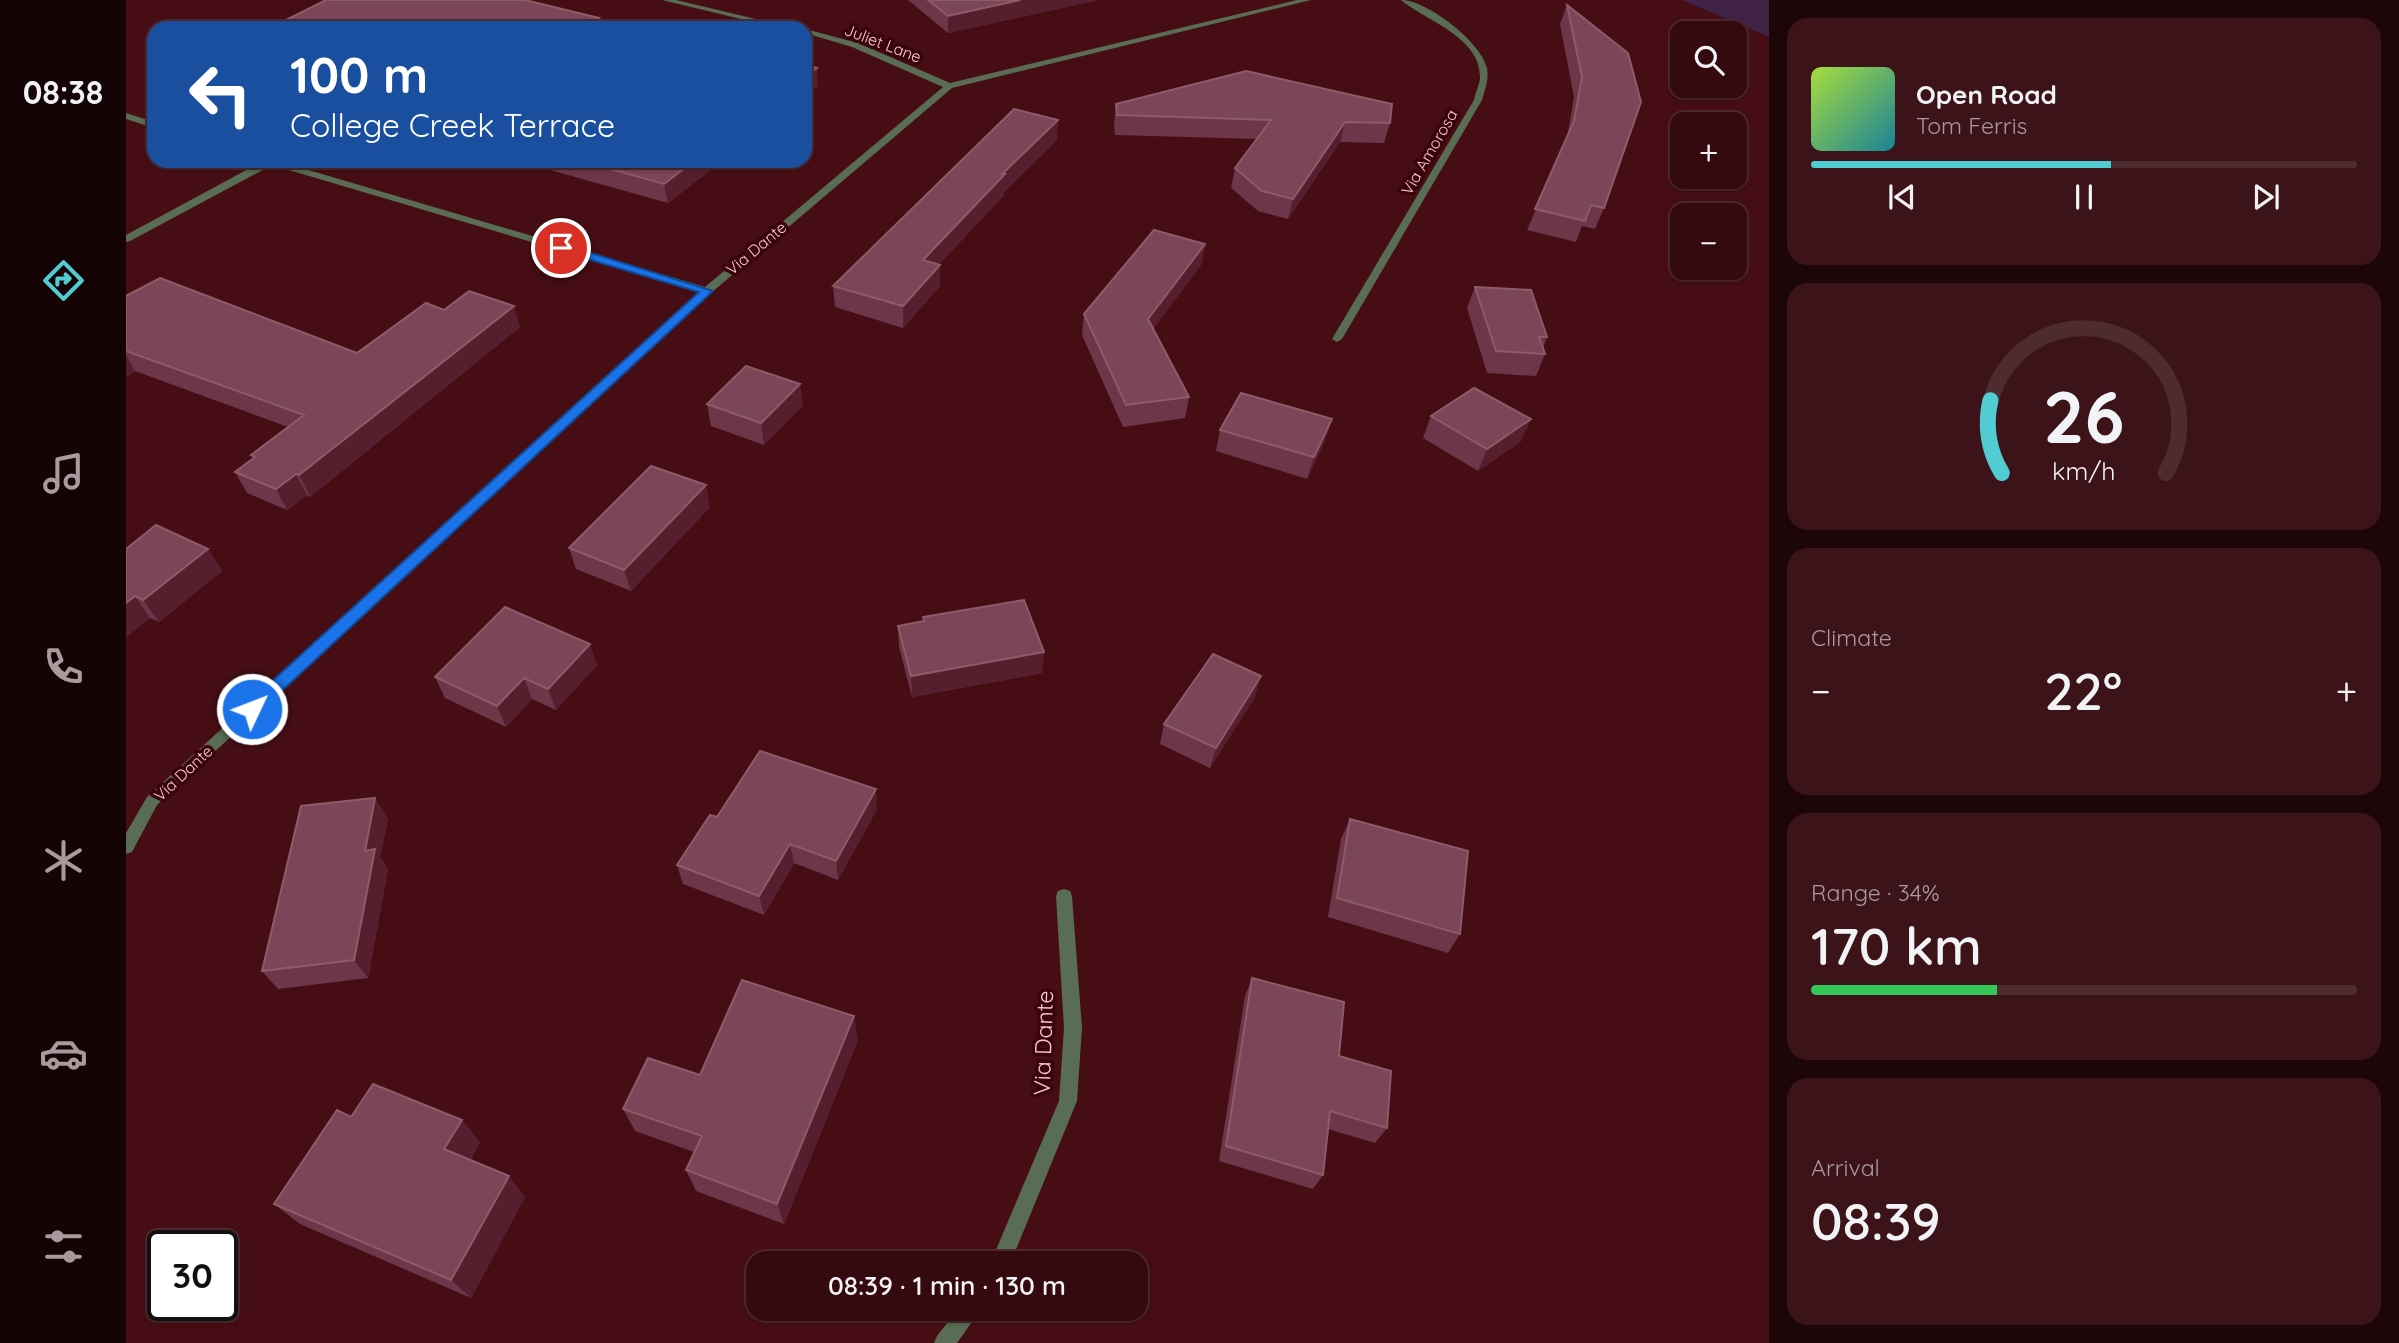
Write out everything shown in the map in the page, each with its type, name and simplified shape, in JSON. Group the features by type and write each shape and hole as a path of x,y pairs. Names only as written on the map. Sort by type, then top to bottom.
{"street":[{"path":"666,0 759,21"},
{"name":"Via Dante","path":"126,847 152,801 707,291 949,86 1307,0"},
{"name":"Via Amorosa","path":"1337,339 1478,100 1484,77 1477,55 1462,34 1405,0"},
{"name":"Juliet Lane","path":"812,34 855,45 949,86"},
{"path":"126,116 147,123"},
{"path":"126,239 256,168"},
{"path":"293,168 707,291"},
{"name":"Via Dante","path":"1005,1251 1068,1101 1073,1028 1064,896"},
{"path":"944,1343 961,1321"}],"shaded area":[{"path":"1682,0 1769,0 1769,37 1747,28 1747,21 1731,21"}],"building":[{"path":"326,0 525,0 599,18 594,21 284,21"},
{"path":"928,0 1020,0 948,16"},
{"path":"1567,5 1628,53 1641,102 1604,208 1591,205 1585,221 1535,209 1574,121 1582,77"},
{"path":"1246,71 1392,104 1390,123 1345,122 1293,199 1262,191 1235,168 1271,120 1117,115 1116,104"},
{"path":"1014,109 1058,120 1002,174 1005,174 923,260 940,265 903,306 833,286"},
{"path":"607,168 685,168 664,184"},
{"path":"1154,230 1205,244 1148,319 1189,397 1126,405 1084,314"},
{"path":"160,278 357,353 426,303 444,310 469,291 514,306 299,475 296,474 276,489 235,472 255,457 251,455 304,415 126,351 126,296"},
{"path":"1475,287 1531,290 1547,337 1539,337 1545,354 1496,351"},
{"path":"746,366 800,384 761,423 707,404"},
{"path":"1474,388 1531,419 1487,449 1431,416"},
{"path":"1241,393 1332,419 1314,457 1220,430"},
{"path":"651,466 706,485 624,570 569,548"},
{"path":"156,525 208,549 143,600 135,596 126,603 126,549"},
{"path":"1024,600 1044,652 911,676 898,626 924,621 923,617"},
{"path":"505,607 590,644 548,689 524,678 497,706 435,677"},
{"path":"1213,654 1261,676 1216,748 1164,724"},
{"path":"760,751 876,789 836,861 790,844 759,896 677,865 710,815 717,817"},
{"path":"375,798 365,851 375,849 354,960 262,971 301,806"},
{"path":"1350,819 1468,851 1460,934 1337,898"},
{"path":"1252,978 1344,1002 1339,1056 1391,1071 1387,1128 1330,1111 1323,1175 1226,1146"},
{"path":"742,980 854,1016 777,1204 686,1170 702,1136 623,1109 648,1058 700,1075"},
{"path":"373,1084 462,1120 444,1149 509,1176 451,1280 274,1204 337,1110 351,1117"}],"route":[{"path":"252,709 707,291 561,248"}]}
